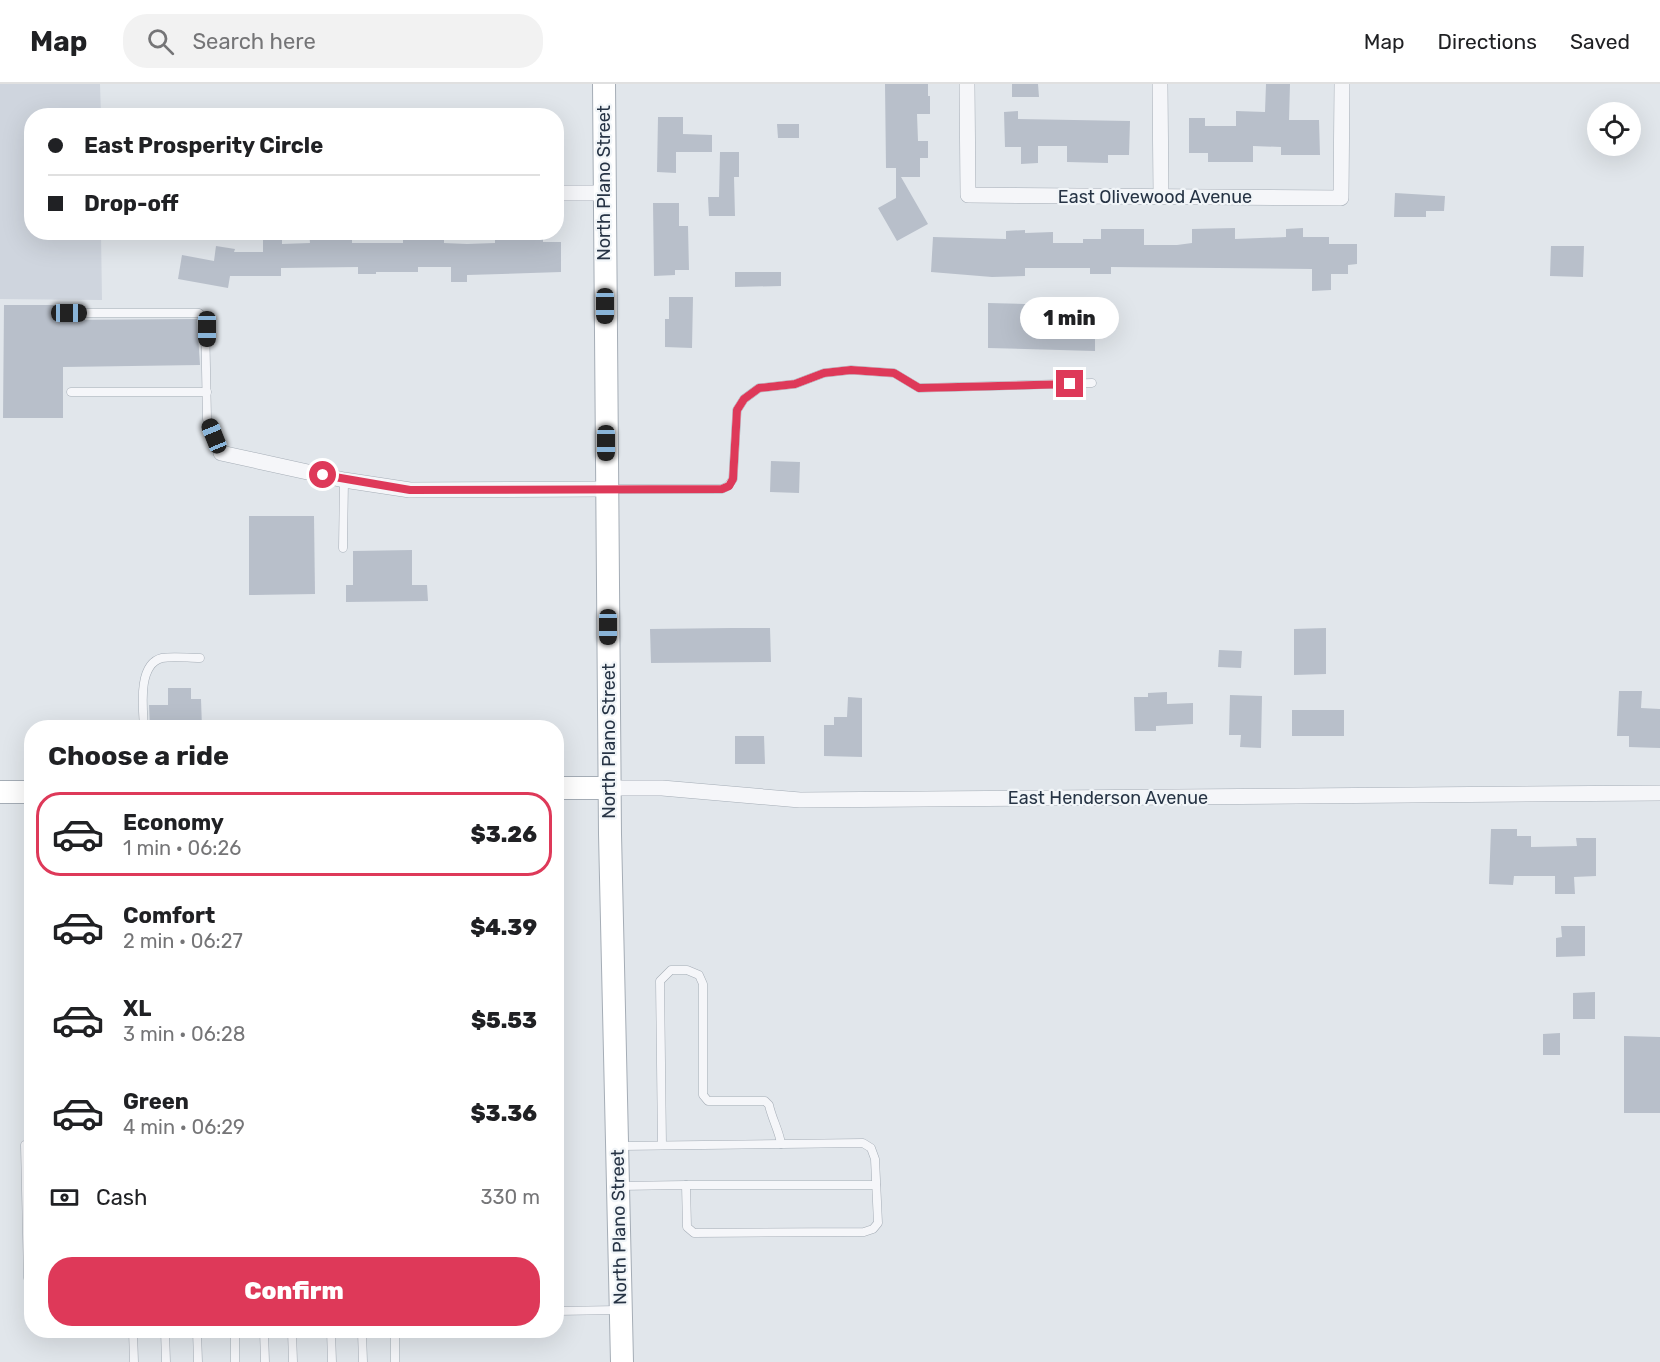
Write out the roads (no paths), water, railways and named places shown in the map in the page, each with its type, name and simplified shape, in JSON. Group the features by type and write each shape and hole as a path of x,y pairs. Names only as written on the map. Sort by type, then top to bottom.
{"street":[{"name":"North Plano Street","path":"604,84 610,788 622,1362"},
{"name":"East Olivewood Avenue","path":"967,84 968,195 1341,198 1342,84"},
{"path":"1160,84 1161,196"},
{"path":"564,193 604,193"},
{"path":"220,453 344,480 410,490 607,489"},
{"name":"East Henderson Avenue","path":"564,788 662,788 800,800 1660,793"},
{"path":"0,792 24,792"}],"lane":[{"path":"69,313 200,313 205,318 207,329 207,419 220,453"},
{"path":"607,489 722,489 729,486 733,479 737,410 744,399 759,388 795,384 824,373 851,370 894,373 919,388 1092,383"},
{"path":"71,393 207,392"},
{"path":"343,548 344,480"},
{"path":"144,720 143,692 150,666 160,658 200,658"},
{"path":"662,1145 660,981 672,970 687,970 699,975 703,984 703,1095 708,1101 765,1101 769,1105 772,1124 781,1137 781,1144"},
{"path":"617,1146 863,1143 871,1148 875,1159 878,1223 873,1229 864,1232 694,1233 687,1227 686,1185"},
{"path":"618,1186 876,1185"},
{"path":"564,1311 621,1310"},
{"path":"133,1338 134,1362"},
{"path":"165,1338 166,1362"},
{"path":"197,1338 198,1362"},
{"path":"235,1338 235,1362"},
{"path":"264,1338 265,1362"},
{"path":"292,1338 293,1362"},
{"path":"331,1338 332,1362"},
{"path":"362,1338 363,1362"},
{"path":"395,1338 395,1362"}]}
